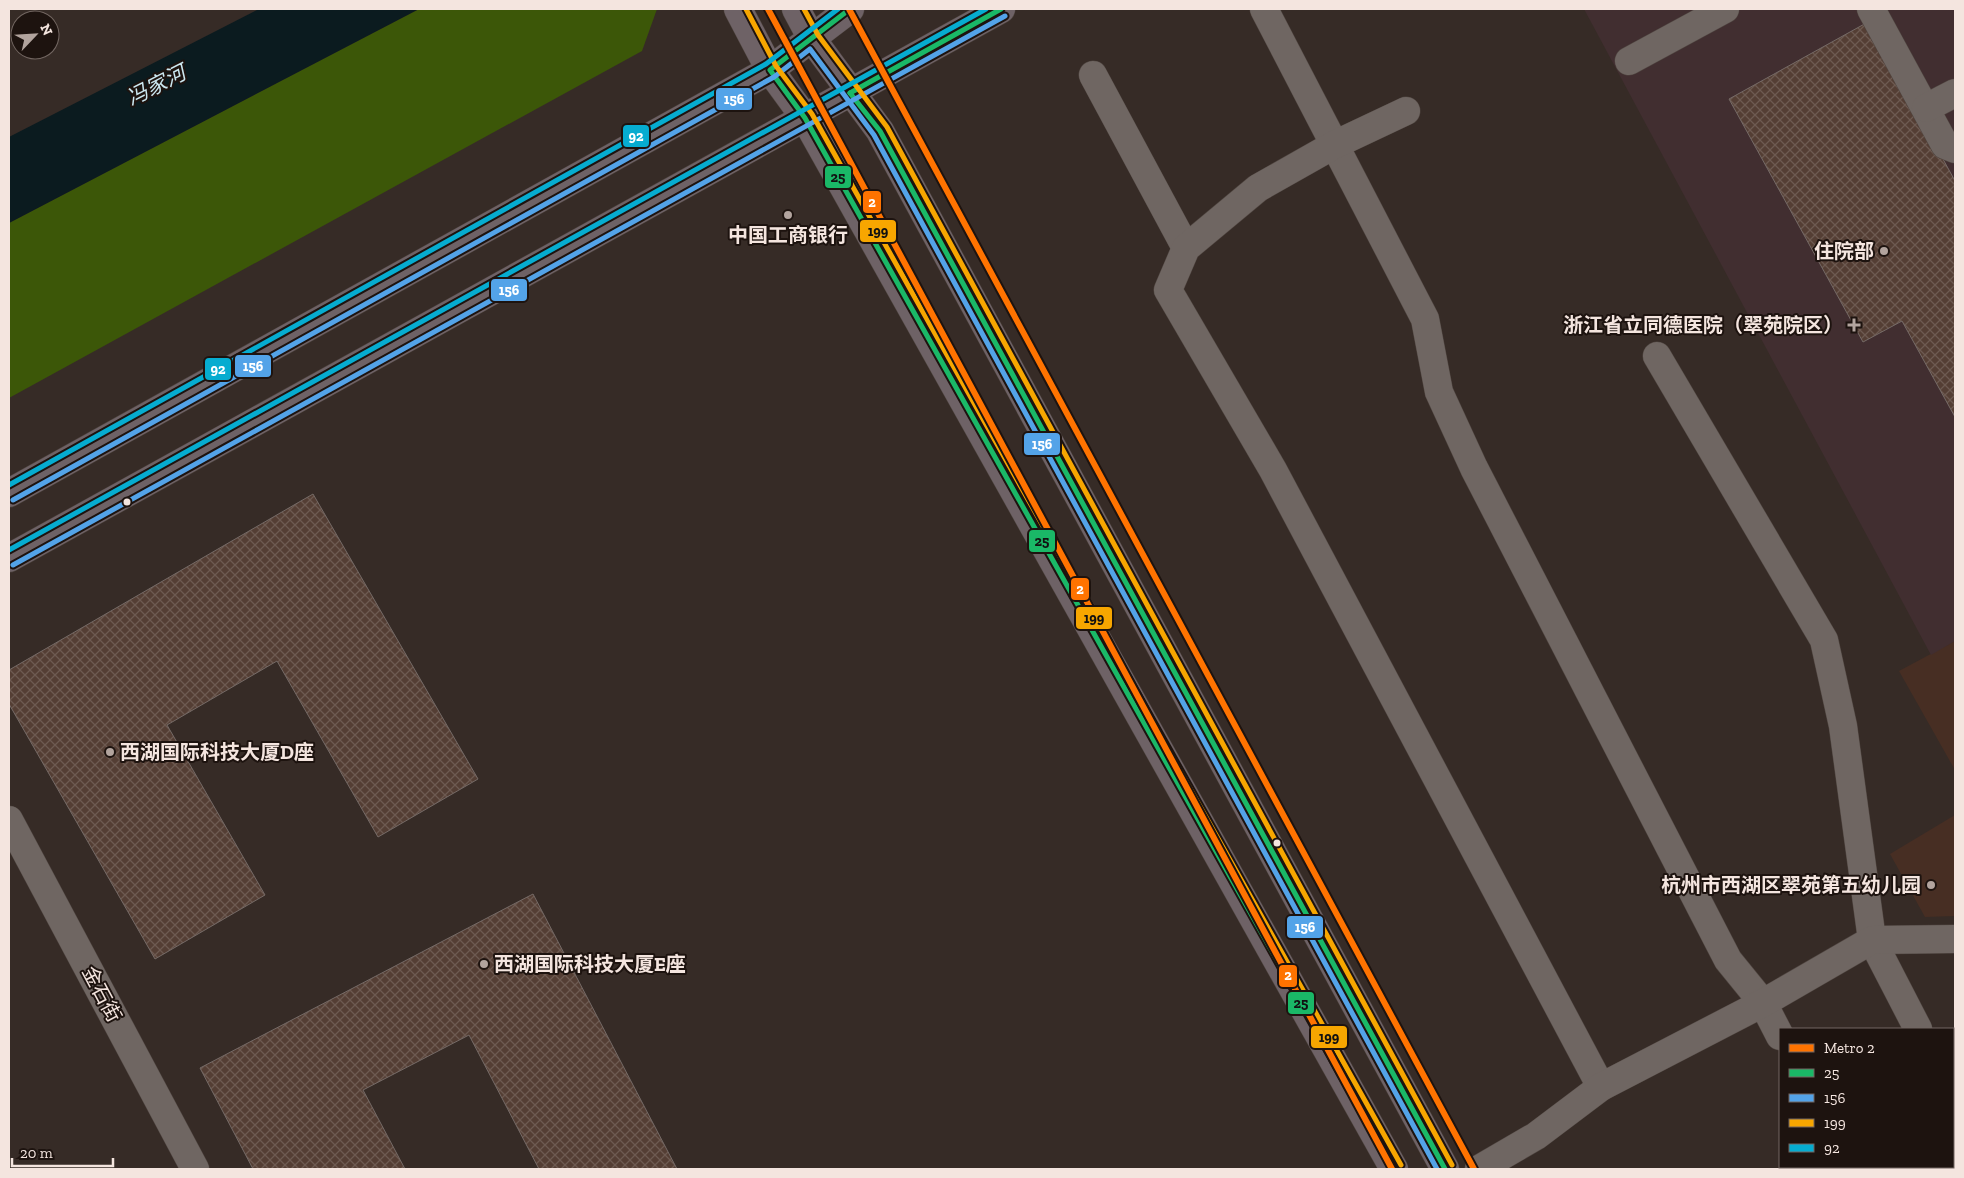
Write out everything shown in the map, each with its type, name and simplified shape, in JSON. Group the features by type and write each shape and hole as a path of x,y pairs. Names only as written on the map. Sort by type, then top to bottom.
{"main road":[{"path":"738,9 770,70 805,118 1394,1169"},
{"path":"796,9 812,39 850,93 880,131 1445,1169"},
{"path":"9,493 770,70 850,9"},
{"path":"9,558 1001,9"}],"street":[{"path":"1264,9 1424,320 1439,392 1474,468 1728,960 1763,1003 1779,1034"},
{"path":"1629,61 1725,9"},
{"path":"1871,9 1945,145 1955,150"},
{"path":"1092,75 1186,248"},
{"path":"1926,108 1955,93"},
{"path":"1406,111 1334,145 1258,188 1186,248 1168,290 1273,470 1601,1087"},
{"path":"1657,356 1824,640 1843,726 1872,940 1917,1028"},
{"name":"金石街","path":"9,820 195,1169"},
{"path":"1479,1169 1536,1136 1601,1087 1763,1003 1872,940 1955,939"}],"shaded area":[{"name":"浙江省立同德医院（翠苑院区）","path":"1584,9 1955,9 1955,641 1931,655"},
{"path":"1955,641 1955,770 1899,671"},
{"name":"杭州市西湖区翠苑第五幼儿园","path":"1955,815 1955,916 1925,917 1890,854"}],"green space":[{"path":"419,9 657,9 642,51 9,398 9,223"}],"water":[{"name":"冯家河","path":"259,9 419,9 9,223 9,137"}],"building":[{"name":"住院部","path":"1868,22 1955,181 1955,417 1902,321 1863,342 1729,99"},
{"name":"西湖国际科技大厦D座","path":"313,494 478,779 378,837 277,661 167,725 265,895 155,959 9,704 9,670"},
{"name":"西湖国际科技大厦E座","path":"533,894 677,1169 539,1169 469,1035 363,1090 405,1169 253,1169 200,1068"}],"metro line":[{"name":"2","path":"768,9 1392,1169"},
{"name":"2","path":"849,9 1474,1169"}],"transit line":[{"name":"199","path":"746,9 776,66 812,114 1401,1165"},
{"name":"199","path":"804,9 818,35 887,127 1452,1165"},
{"name":"92","path":"9,485 766,64 838,9"},
{"name":"25","path":"850,9 770,70 805,118 1394,1169"},
{"name":"92","path":"9,550 986,9"},
{"name":"25","path":"850,93 1001,9"},
{"name":"156","path":"13,565 1005,16"},
{"name":"156","path":"13,500 774,77 810,49 874,135 1437,1169"},
{"name":"25","path":"850,93 880,131 1445,1169"}],"place":[{"name":"中国工商银行","path":"788,215"},
{"name":"住院部","path":"1884,251"},
{"name":"浙江省立同德医院（翠苑院区）","path":"1854,325"},
{"name":"西湖国际科技大厦D座","path":"110,752"},
{"name":"杭州市西湖区翠苑第五幼儿园","path":"1931,885"},
{"name":"西湖国际科技大厦E座","path":"484,964"}]}
